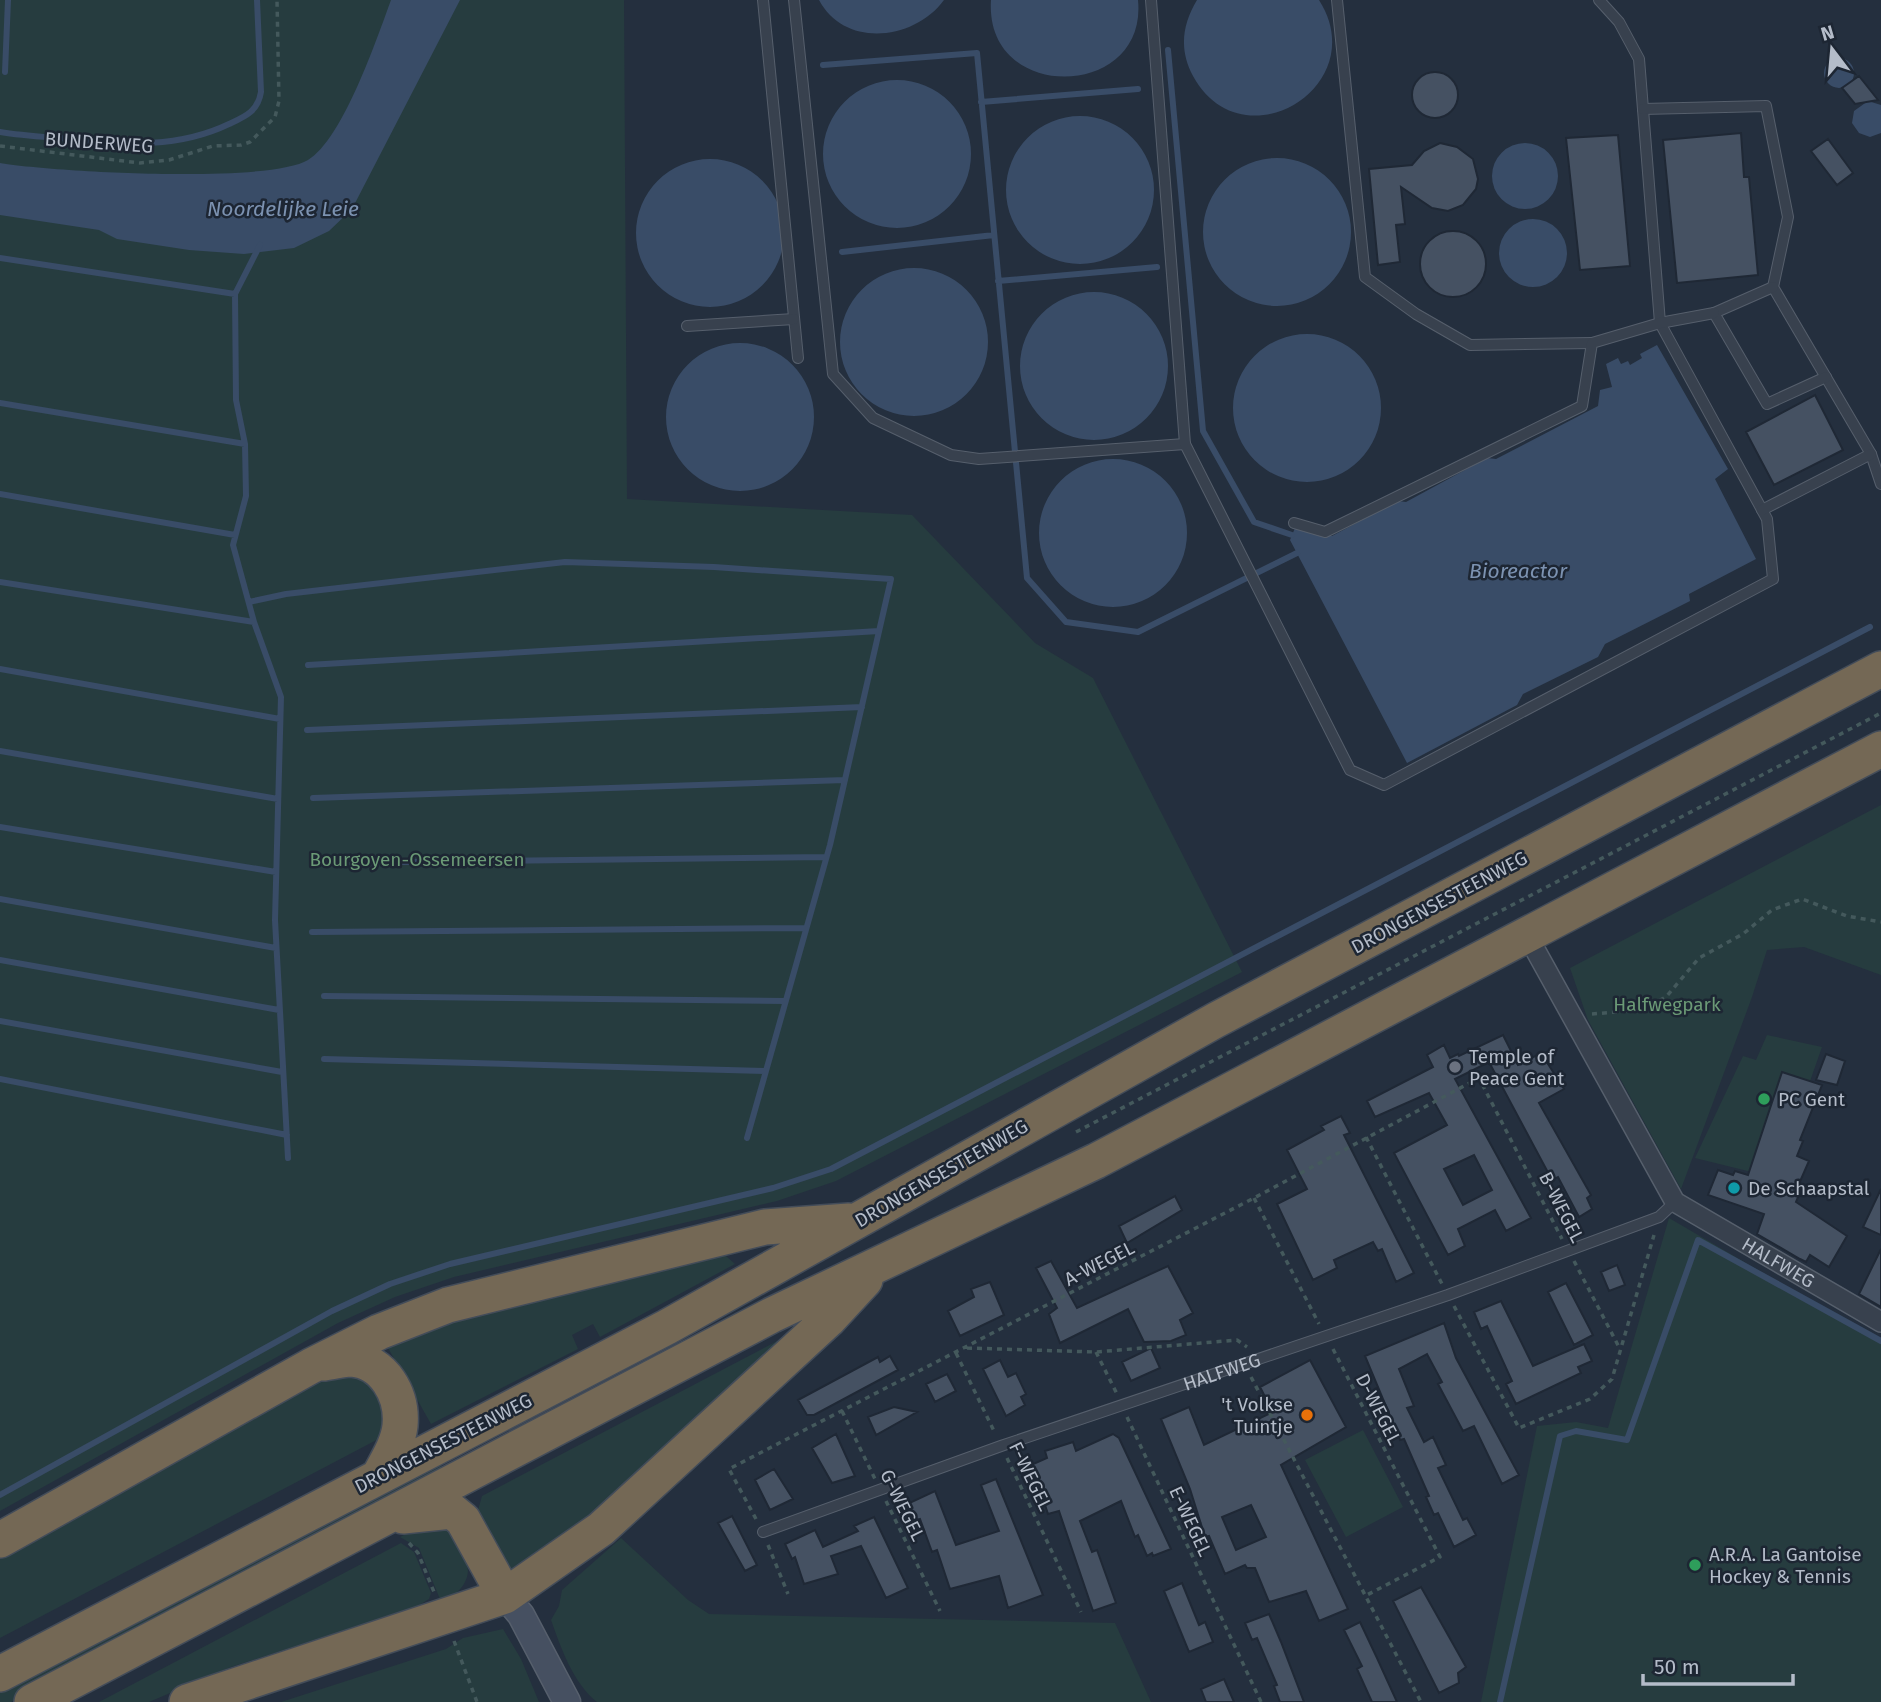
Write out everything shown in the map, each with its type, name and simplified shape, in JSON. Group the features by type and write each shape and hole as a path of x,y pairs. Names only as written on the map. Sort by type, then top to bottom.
{"highway":[{"name":"DRONGENSESTEENWEG","path":"454,1481 667,1327 1088,1090 1464,888 1881,669"},
{"name":"DRONGENSESTEENWEG","path":"0,1674 379,1476 454,1481 772,1315 1096,1161 1489,937 1527,935 1881,749"},
{"path":"0,1540 311,1366 379,1332 448,1305 765,1227 859,1220"},
{"path":"187,1702 234,1684 505,1596 601,1529 828,1320 877,1267"},
{"path":"311,1366 350,1359 368,1363 380,1370 389,1381 399,1409 400,1427 392,1453 379,1476"},
{"path":"454,1481 505,1596"},
{"path":"392,1529 444,1511 452,1511 454,1481"},
{"name":"DRONGENSESTEENWEG","path":"32,1702 392,1529"}],"street":[{"path":"1527,935 1577,1020 1675,1202"},
{"name":"HALFWEG","path":"1675,1202 1881,1322"},
{"path":"505,1596 521,1615 562,1699"}],"lane":[{"path":"763,0 798,358"},
{"path":"794,0 833,374 873,418 951,455 979,459 1003,458 1185,444"},
{"path":"1151,0 1185,444 1350,770 1384,785 1773,579 1768,519 1660,323 1639,59 1619,22 1599,0"},
{"path":"1337,0 1365,277 1416,314 1470,345 1592,343 1660,323 1714,313 1773,287"},
{"path":"1643,109 1766,106 1788,217 1773,287 1871,454 1881,484"},
{"path":"1714,313 1767,404 1826,377"},
{"path":"687,326 794,319"},
{"path":"1294,523 1325,532 1582,406 1592,343"},
{"path":"1762,510 1871,454"},
{"name":"HALFWEG","path":"763,1532 1001,1446 1569,1251 1659,1217 1675,1202"}],"path":[{"name":"BUNDERWEG","path":"0,146 140,163 169,160 214,146 250,142 275,117 279,101 277,0"},
{"path":"1071,1135 1489,937 1881,713"},
{"path":"1464,888 1489,937"},
{"path":"1577,1020 1596,1012 1640,1010 1666,998 1699,958 1743,934 1772,910 1802,899 1847,916 1881,922"},
{"name":"A-WEGEL","path":"729,1469 1254,1198 1479,1078"},
{"name":"B-WEGEL","path":"1479,1078 1620,1349"},
{"name":"D-WEGEL","path":"1254,1198 1440,1557 1365,1596"},
{"path":"1519,1428 1590,1399 1612,1379 1659,1217"},
{"path":"965,1348 1096,1352 1237,1340 1260,1356"},
{"name":"E-WEGEL","path":"1096,1352 1261,1702"},
{"name":"F-WEGEL","path":"956,1353 1081,1612"},
{"path":"1243,1363 1420,1702"},
{"name":"G-WEGEL","path":"842,1411 940,1611"},
{"path":"392,1529 418,1553 477,1702"}],"green space":[{"name":"Bourgoyen-Ossemeersen","path":"0,0 624,0 627,499 912,515 1035,643 1093,678 1242,972 836,1181 777,1201 454,1277 395,1297 338,1323 0,1511"},
{"name":"Halfwegpark","path":"1881,805 1881,975 1804,947 1767,950 1681,1189 1588,1020 1570,968"},
{"name":"PC Gent","path":"1767,1035 1822,1047 1776,1178 1695,1158 1743,1056 1756,1060"},
{"name":"A.R.A. La Gantoise Hockey & Tennis","path":"1669,1218 1881,1342 1881,1702 1481,1702 1537,1426 1576,1422 1608,1428"},
{"path":"708,1240 735,1264 600,1337 593,1324 572,1335 578,1349 431,1424 379,1332"},
{"path":"789,1338 612,1501 502,1578 475,1521 482,1496 779,1340"},
{"path":"364,1374 383,1398 384,1436 0,1638 0,1554 315,1377"},
{"path":"1363,1430 1403,1507 1346,1537 1305,1460"},
{"path":"441,1456 441,1478 11,1702 0,1702 0,1686"},
{"path":"429,1522 447,1526 461,1549 468,1568 463,1585 442,1604 419,1548 400,1537"},
{"path":"621,1538 688,1600 709,1614 1115,1623 1151,1702 597,1702 575,1675 551,1620 559,1606 562,1590"},
{"path":"401,1543 414,1552 431,1593 429,1599 413,1609 231,1667 149,1702 99,1702"},
{"path":"503,1629 521,1659 539,1702 281,1702 446,1649 463,1638"}],"water":[{"name":"Noordelijke Leie","path":"391,0 460,0 352,209 329,231 294,248 244,254 189,250 117,239 99,230 0,215 0,163 64,170 207,174 250,172 285,167 308,160 321,149 346,110 368,62"},
{"path":"819,0 944,0 916,24 880,33 862,32 845,26 831,16"},
{"path":"991,0 1138,0 1134,33 1118,57 1094,71 1066,76 1037,72 1012,58 996,34"},
{"path":"1197,0 1319,0 1331,32 1329,61 1316,86 1295,104 1269,114 1241,114 1215,102 1193,76 1184,47 1185,28"},
{"path":"1839,58 1845,59 1853,67 1853,79 1845,87 1839,88 1833,87 1825,79 1824,73 1825,67 1833,59"},
{"path":"897,80 925,86 949,102 965,126 971,154 965,182 949,206 925,222 897,228 869,222 845,206 829,182 823,154 829,126 845,102 869,86"},
{"path":"1868,101 1881,105 1881,133 1870,137 1859,133 1852,123 1854,111"},
{"path":"1080,116 1108,122 1132,138 1148,162 1154,190 1148,218 1132,242 1108,258 1080,264 1052,258 1028,242 1012,218 1006,190 1012,162 1028,138 1052,122"},
{"path":"1525,143 1538,145 1553,158 1558,176 1556,189 1543,204 1525,209 1512,207 1497,194 1492,176 1494,163 1507,148"},
{"path":"1277,158 1305,164 1329,180 1345,204 1351,232 1345,260 1329,284 1305,300 1277,306 1249,300 1225,284 1209,260 1203,232 1209,204 1225,180 1249,164"},
{"path":"710,159 738,165 762,181 778,205 784,233 778,261 762,285 738,301 710,307 682,301 658,285 642,261 636,233 642,205 658,181 682,165"},
{"path":"1533,219 1546,222 1557,229 1564,240 1567,253 1564,266 1557,277 1546,284 1533,287 1520,284 1509,277 1502,266 1499,253 1502,240 1509,229 1520,222"},
{"path":"914,268 942,274 966,290 982,314 988,342 982,370 966,394 942,410 914,416 886,410 862,394 846,370 840,342 846,314 862,290 886,274"},
{"path":"1094,292 1122,298 1146,314 1162,338 1168,366 1162,394 1146,418 1122,434 1094,440 1066,434 1042,418 1026,394 1020,366 1026,338 1042,314 1066,298"},
{"path":"1307,334 1335,340 1359,356 1375,380 1381,408 1375,436 1359,460 1335,476 1307,482 1279,476 1255,460 1239,436 1233,408 1239,380 1255,356 1279,340"},
{"path":"740,343 768,349 792,365 808,389 814,417 808,445 792,469 768,485 740,491 712,485 688,469 672,445 666,417 672,389 688,365 712,349"},
{"name":"Bioreactor","path":"1657,345 1728,469 1715,479 1756,559 1689,594 1690,601 1605,644 1598,657 1523,694 1517,705 1407,763 1290,540 1295,528 1332,536 1398,501 1406,502 1487,458 1496,459 1598,406 1600,390 1612,387 1606,364 1618,358 1621,364 1628,361 1630,365 1642,358 1640,354"},
{"path":"1113,459 1141,465 1165,481 1181,505 1187,533 1181,561 1165,585 1141,601 1113,607 1085,601 1061,585 1045,561 1039,533 1045,505 1061,481 1085,465"}],"building":[{"path":"1435,72 1451,79 1458,95 1451,111 1435,118 1419,111 1412,95 1419,79"},
{"path":"1859,76 1878,100 1855,104 1842,88"},
{"path":"1741,133 1744,177 1749,177 1758,275 1677,283 1663,140"},
{"path":"1618,135 1630,266 1580,270 1566,138"},
{"path":"1828,139 1853,173 1837,185 1811,151"},
{"path":"1440,143 1457,147 1473,159 1478,179 1476,189 1463,205 1448,211 1432,208 1401,187 1405,224 1396,225 1400,262 1378,265 1369,169 1412,165 1424,151"},
{"path":"1453,231 1466,233 1476,241 1484,251 1484,277 1476,287 1466,295 1453,297 1440,295 1430,287 1422,277 1420,264 1422,251 1430,241 1440,233"},
{"path":"1815,395 1843,450 1774,485 1746,432"},
{"path":"1503,1035 1518,1065 1541,1053 1564,1089 1539,1103 1591,1195 1587,1198 1592,1209 1579,1217 1558,1177 1552,1180 1489,1062 1455,1079 1531,1218 1506,1231 1495,1210 1458,1229 1465,1246 1448,1255 1394,1153 1447,1125 1429,1093 1375,1117 1367,1101 1433,1067 1427,1055 1444,1045 1450,1058 1458,1054 1459,1056","holes":["1474,1155 1492,1190 1463,1205 1444,1169"]},
{"path":"1826,1054 1845,1061 1837,1085 1816,1080"},
{"path":"1782,1072 1822,1085 1800,1140 1803,1141 1797,1156 1809,1161 1798,1186 1802,1188 1796,1202 1847,1236 1829,1267 1810,1255 1806,1262 1757,1234 1764,1214 1708,1195 1718,1170 1733,1175 1735,1171 1748,1175"},
{"path":"1341,1116 1350,1133 1344,1135 1414,1273 1396,1282 1382,1249 1378,1251 1373,1242 1334,1260 1337,1268 1313,1280 1277,1204 1307,1189 1287,1150 1324,1130 1321,1126"},
{"path":"1881,1189 1881,1235 1863,1227"},
{"path":"1175,1196 1182,1210 1127,1243 1119,1226"},
{"path":"1881,1249 1881,1307 1859,1294"},
{"path":"1051,1261 1077,1308 1168,1266 1193,1313 1180,1320 1186,1335 1171,1341 1144,1342 1128,1309 1060,1343 1049,1314 1057,1308 1036,1268"},
{"path":"1617,1265 1625,1285 1609,1291 1601,1272"},
{"path":"990,1282 1004,1315 960,1336 948,1311 974,1297 971,1289"},
{"path":"1566,1283 1593,1335 1574,1345 1548,1292"},
{"path":"1501,1301 1533,1366 1584,1344 1592,1361 1578,1367 1581,1373 1516,1404 1506,1384 1512,1381 1487,1326 1481,1329 1474,1312"},
{"path":"1444,1323 1456,1358 1519,1475 1502,1484 1474,1426 1463,1431 1438,1384 1442,1382 1427,1354 1399,1369 1414,1406 1407,1408 1424,1442 1433,1437 1446,1465 1438,1468 1463,1520 1467,1518 1476,1535 1454,1547 1438,1513 1434,1515 1426,1497 1429,1496 1404,1439 1400,1440 1365,1356"},
{"path":"1151,1348 1160,1368 1131,1381 1122,1362"},
{"path":"890,1356 898,1370 814,1415 807,1415 798,1400 878,1357 880,1362"},
{"path":"1000,1360 1008,1377 1016,1373 1026,1394 1021,1397 1025,1405 1006,1416 983,1369"},
{"path":"1310,1360 1346,1427 1281,1465 1348,1609 1319,1621 1306,1591 1269,1602 1255,1568 1247,1568 1245,1565 1225,1574 1209,1536 1205,1537 1190,1489 1161,1419 1189,1407 1204,1445 1273,1412 1260,1387","holes":["1251,1505 1266,1537 1236,1550 1222,1517"]},
{"path":"947,1374 956,1391 935,1402 926,1384"},
{"path":"894,1407 917,1412 876,1435 868,1417"},
{"path":"836,1434 855,1476 832,1483 812,1448"},
{"path":"1113,1434 1119,1438 1171,1549 1147,1556 1138,1535 1135,1537 1121,1501 1080,1521 1092,1552 1097,1550 1116,1603 1093,1611 1059,1511 1048,1514 1041,1493 1044,1492 1031,1465 1047,1458 1045,1451 1073,1442 1076,1451"},
{"path":"774,1469 793,1499 770,1510 755,1480"},
{"path":"996,1479 1043,1595 1008,1608 999,1576 950,1589 937,1550 932,1552 920,1519 912,1522 905,1505 935,1491 956,1545 999,1531 981,1485"},
{"path":"732,1516 757,1565 745,1571 718,1523"},
{"path":"874,1517 908,1588 886,1598 861,1546 831,1556 838,1574 804,1584 795,1557 792,1559 785,1544 815,1530 823,1547 858,1531 854,1526"},
{"path":"1182,1583 1199,1625 1205,1622 1213,1642 1189,1652 1164,1591"},
{"path":"1421,1587 1466,1667 1458,1673 1459,1683 1439,1693 1393,1601"},
{"path":"1269,1614 1304,1702 1280,1702 1274,1686 1277,1685 1257,1638 1252,1640 1245,1623"},
{"path":"1360,1622 1397,1702 1372,1702 1357,1669 1362,1666 1344,1630"},
{"path":"1224,1679 1234,1702 1206,1702 1201,1689"}],"waterway":[{"path":"5,72 8,0"},
{"path":"0,132 151,143 190,138 241,118 254,108 261,92 257,0"},
{"path":"1168,50 1203,431 1254,522 1292,535"},
{"path":"823,65 977,53 1027,578 1066,622 1138,632 1297,553"},
{"path":"981,102 1138,89"},
{"path":"842,252 994,235"},
{"path":"260,245 235,294 236,400 245,444 246,496 233,545 254,622 281,697 275,920 288,1158"},
{"path":"0,258 235,294"},
{"path":"998,281 1157,267"},
{"path":"0,403 245,444"},
{"path":"0,494 235,535"},
{"path":"249,602 286,594 565,562 714,567 891,579 830,845 747,1138"},
{"path":"0,582 254,622"},
{"path":"0,1495 332,1311 390,1284 450,1264 773,1188 831,1169 1870,627"},
{"path":"308,665 879,631"},
{"path":"0,669 280,719"},
{"path":"307,730 862,707"},
{"path":"0,751 278,799"},
{"path":"313,798 845,780"},
{"path":"0,827 276,872"},
{"path":"315,863 826,857"},
{"path":"0,899 276,948"},
{"path":"312,932 805,928"},
{"path":"0,960 279,1010"},
{"path":"324,996 784,1001"},
{"path":"0,1021 282,1072"},
{"path":"324,1059 765,1071"},
{"path":"0,1079 287,1135"},
{"path":"1500,1702 1560,1436 1576,1431 1627,1440 1698,1240 1881,1341"}],"place":[{"name":"Temple of Peace Gent","path":"1455,1067"},
{"name":"PC Gent","path":"1764,1099"},
{"name":"De Schaapstal","path":"1734,1188"},
{"name":"'t Volkse Tuintje","path":"1307,1415"},
{"name":"A.R.A. La Gantoise Hockey & Tennis","path":"1695,1565"}]}
